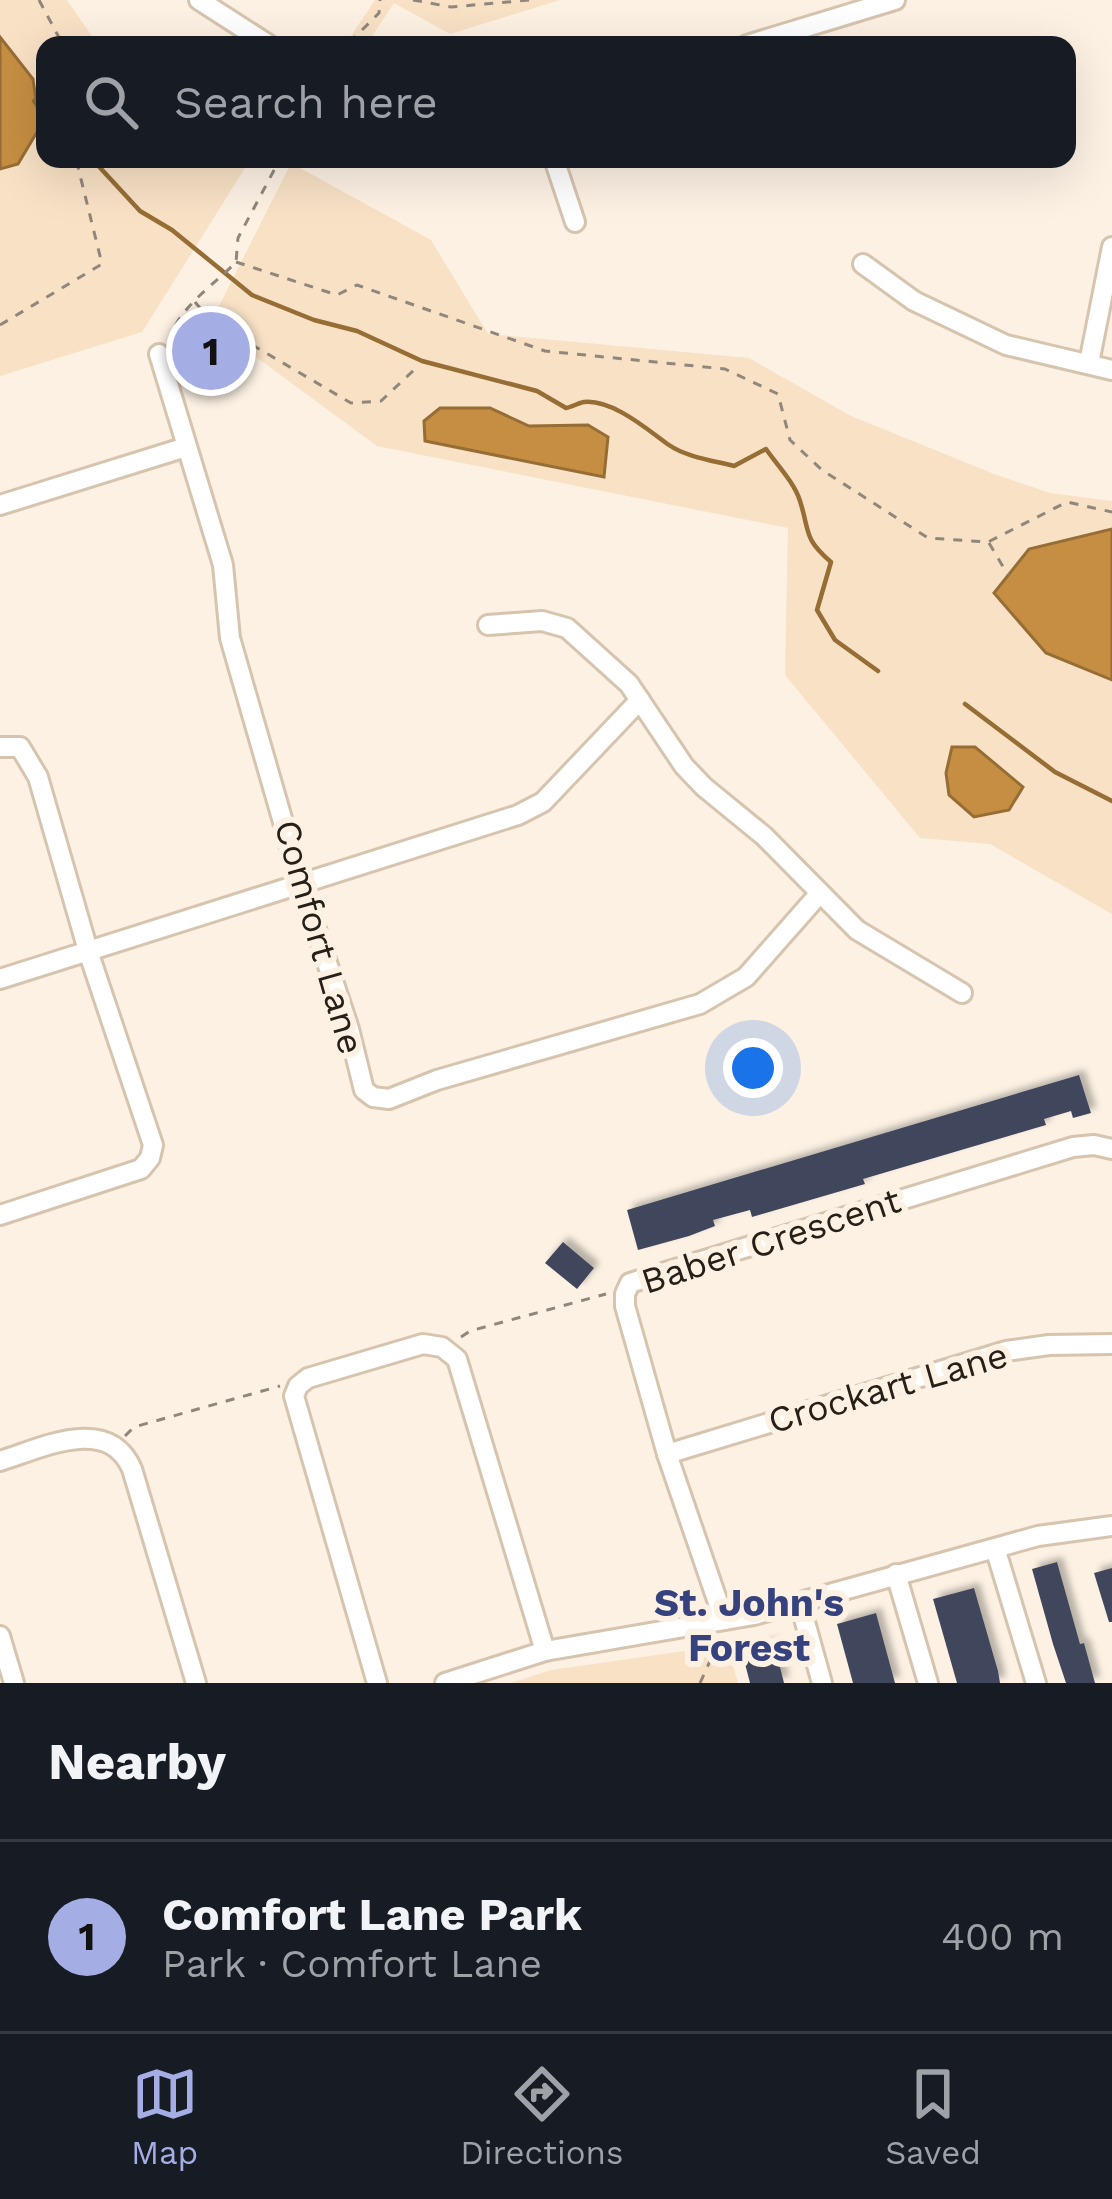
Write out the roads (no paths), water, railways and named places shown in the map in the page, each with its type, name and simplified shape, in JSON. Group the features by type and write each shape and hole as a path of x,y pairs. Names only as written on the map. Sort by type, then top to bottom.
{"street":[{"path":"200,0 255,36"},
{"path":"766,36 812,15 895,0"},
{"path":"557,168 575,222"},
{"path":"1089,363 1112,247"},
{"path":"863,263 914,301 1006,345 1112,370"},
{"name":"Comfort Lane","path":"159,354 223,566 230,638 364,1090 389,1100 436,1080 700,1004 746,977 820,893"},
{"path":"0,505 186,447"},
{"path":"488,625 542,621 567,628 629,684 684,766 778,848 857,930 962,993"},
{"path":"0,979 89,954 300,881 491,826 531,808 569,778 640,700"},
{"path":"0,746 20,747 32,760 153,1151 141,1169 0,1215"},
{"name":"Baber Crescent","path":"715,1622 625,1306 628,1286 641,1277 1072,1147 1088,1144 1112,1149"},
{"path":"376,1683 294,1404 300,1384 423,1344 445,1348 457,1359 545,1651"},
{"name":"Crockart Lane","path":"667,1454 1006,1351 1112,1344"},
{"path":"0,1460 82,1437 116,1447 132,1469 196,1683"},
{"path":"445,1683 545,1651 800,1604 1037,1536 1112,1526"},
{"path":"996,1551 1036,1683"},
{"path":"896,1574 928,1683"},
{"path":"800,1604 822,1683"},
{"path":"0,1636 14,1683"}],"waterway":[{"path":"100,168 140,211 172,230 252,295 357,331 422,361 537,391 566,408 584,402 607,405 692,456 734,466 766,449 790,480 812,540 831,562 817,610 835,640 878,671"},
{"path":"965,704 1055,772 1112,801"}],"place":[{"name":"Comfort Lane Park","path":"211,351"}],"district":[{"name":"St. John's Forest","path":"749,1624"}]}
